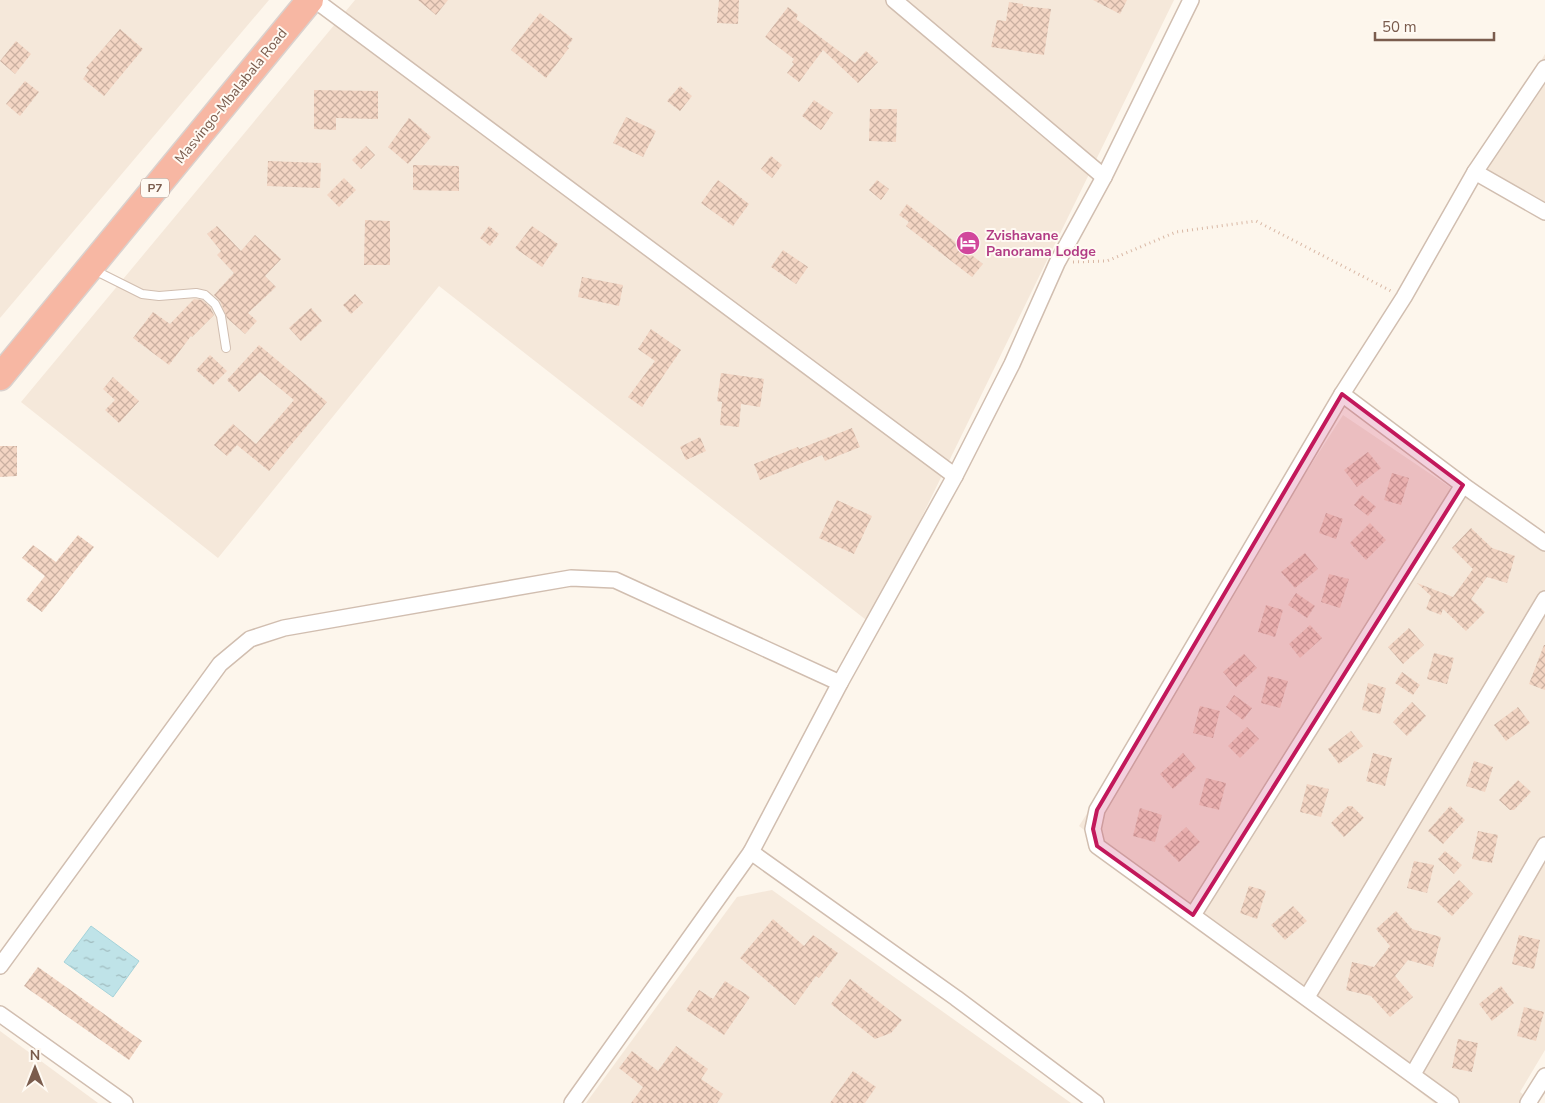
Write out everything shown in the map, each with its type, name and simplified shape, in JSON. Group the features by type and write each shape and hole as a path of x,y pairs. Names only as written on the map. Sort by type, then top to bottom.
{"highway":[{"name":"Masvingo-Mbalabala Road","path":"0,377 310,0"}],"street":[{"path":"315,0 955,476"},
{"path":"894,0 1104,176"},
{"path":"572,1103 750,852 840,683 955,476 1012,364 1058,263 1104,176 1191,0"},
{"path":"1452,1103 1097,846 1092,829 1097,810 1342,394 1404,297 1475,172 1545,68"},
{"path":"1475,172 1545,212"},
{"path":"1342,394 1463,485 1545,543"},
{"path":"1193,915 1463,485"},
{"path":"0,966 220,664 250,639 284,628 571,578 615,580 840,683"},
{"path":"1307,997 1545,599"},
{"path":"1413,1074 1545,845"},
{"path":"750,852 956,998 1096,1103"},
{"path":"0,1014 125,1103"},
{"path":"1528,1103 1545,1076"}],"lane":[{"path":"90,268 142,294 159,296 196,293 205,295 216,304 221,316 226,348"}],"path":[{"path":"1058,263 1107,261 1176,232 1256,221 1404,297"}],"highlighted area":[{"path":"1342,394 1463,485 1193,915 1097,846 1093,829 1097,810"}],"shaded area":[{"path":"0,0 269,0 0,318"},
{"path":"355,0 1174,0 870,623 439,286 218,558 21,402"},
{"path":"1545,54 1545,208 1478,166"},
{"path":"1343,415 1545,551 1545,1050 1520,1092 1535,1103 1434,1103 1079,826"},
{"path":"772,890 1071,1103 586,1103 737,897"},
{"path":"0,1031 98,1103 0,1103"}],"water":[{"path":"91,926 139,961 113,997 64,962"}],"building":[{"path":"418,0 448,0 436,15"},
{"path":"719,0 739,0 738,24 717,23"},
{"path":"1093,0 1127,0 1120,14"},
{"path":"1009,2 1023,4 1023,6 1051,9 1044,55 991,47 997,20 1006,21"},
{"path":"788,7 798,15 796,19 855,63 866,51 878,62 858,83 823,50 799,82 787,73 794,64 792,62 794,59 765,37"},
{"path":"540,13 573,39 567,47 569,48 546,78 511,50"},
{"path":"120,29 143,49 104,96 83,79 89,70 86,68"},
{"path":"16,41 31,54 15,74 0,61"},
{"path":"25,81 39,92 20,116 6,104"},
{"path":"680,86 692,96 680,111 667,101"},
{"path":"314,90 378,91 378,119 336,118 336,130 314,129"},
{"path":"814,100 833,113 821,130 802,116"},
{"path":"870,109 897,109 896,142 869,141"},
{"path":"626,117 656,131 643,157 613,143"},
{"path":"409,118 431,137 408,164 388,147"},
{"path":"366,146 375,155 361,169 352,160"},
{"path":"771,156 782,165 772,178 761,169"},
{"path":"268,161 321,163 320,188 267,186"},
{"path":"413,165 459,166 459,191 413,190"},
{"path":"344,178 356,190 339,207 327,195"},
{"path":"718,180 749,204 733,226 701,203"},
{"path":"877,180 889,189 881,200 869,190"},
{"path":"907,204 983,264 972,277 906,226 909,222 899,215"},
{"path":"365,220 390,221 390,265 364,265"},
{"path":"217,226 241,251 255,235 281,259 265,276 276,287 248,313 257,321 245,334 227,318 220,301 214,295 234,273 217,255 221,251 207,234"},
{"path":"489,226 499,234 490,246 480,238"},
{"path":"532,226 558,244 542,267 515,248"},
{"path":"783,250 808,267 796,284 771,267"},
{"path":"582,277 623,285 619,306 578,297"},
{"path":"355,294 363,303 351,314 343,305"},
{"path":"194,299 202,300 210,307 214,315 191,336 169,365 133,338 153,312 170,324"},
{"path":"311,308 322,321 301,341 289,328"},
{"path":"651,329 681,350 642,407 628,397 655,361 638,349"},
{"path":"259,345 327,402 269,471 237,445 227,456 214,445 233,424 256,444 294,400 260,372 239,392 227,380"},
{"path":"210,355 227,371 213,385 196,370"},
{"path":"721,373 764,379 760,407 741,404 739,427 720,425 722,402 717,401"},
{"path":"113,377 139,401 119,423 105,410 115,400 103,389"},
{"path":"852,428 860,447 825,461 822,455 760,480 754,464"},
{"path":"700,437 706,451 686,460 680,447"},
{"path":"0,446 17,446 17,476 0,477"},
{"path":"1368,452 1381,468 1357,487 1344,470"},
{"path":"1392,473 1409,478 1401,505 1384,500"},
{"path":"1362,495 1376,507 1368,516 1354,505"},
{"path":"837,500 872,516 854,554 819,538"},
{"path":"1326,513 1343,519 1336,539 1319,533"},
{"path":"1370,523 1386,540 1366,560 1350,543"},
{"path":"1471,528 1492,548 1515,556 1507,583 1487,577 1471,599 1485,612 1466,631 1443,609 1441,615 1426,609 1431,596 1417,583 1453,597 1473,569 1452,548"},
{"path":"78,535 94,547 42,612 26,600 45,576 22,558 33,545 56,562"},
{"path":"1305,553 1318,569 1295,588 1281,572"},
{"path":"1329,574 1349,579 1340,608 1321,602"},
{"path":"1296,593 1315,606 1307,618 1288,605"},
{"path":"1266,605 1283,610 1275,637 1258,632"},
{"path":"1310,625 1322,638 1300,658 1289,644"},
{"path":"1409,628 1424,645 1403,664 1388,647"},
{"path":"1545,645 1545,690 1529,684"},
{"path":"1434,653 1454,658 1447,684 1427,679"},
{"path":"1244,654 1257,668 1236,687 1223,672"},
{"path":"1402,672 1420,685 1413,695 1395,683"},
{"path":"1268,676 1288,681 1280,708 1261,703"},
{"path":"1368,683 1386,688 1380,714 1362,710"},
{"path":"1234,695 1252,708 1243,720 1226,707"},
{"path":"1412,702 1426,716 1407,736 1393,722"},
{"path":"1200,706 1220,711 1213,738 1193,733"},
{"path":"1518,707 1530,723 1506,741 1494,725"},
{"path":"1247,727 1259,739 1240,758 1228,746"},
{"path":"1351,731 1363,746 1339,764 1328,749"},
{"path":"1183,753 1196,768 1173,789 1160,774"},
{"path":"1373,753 1392,758 1385,786 1366,781"},
{"path":"1474,761 1493,767 1485,792 1466,786"},
{"path":"1206,778 1226,783 1219,810 1199,805"},
{"path":"1518,780 1531,792 1514,810 1510,810 1499,800"},
{"path":"1307,784 1329,789 1321,817 1300,812"},
{"path":"1348,806 1352,806 1364,818 1344,837 1331,823"},
{"path":"1450,806 1465,820 1443,844 1428,831"},
{"path":"1140,808 1162,815 1155,842 1133,836"},
{"path":"1186,827 1200,842 1179,862 1164,847"},
{"path":"1478,831 1498,835 1492,863 1472,859"},
{"path":"1445,851 1462,865 1454,874 1438,859"},
{"path":"1414,861 1434,865 1427,893 1407,888"},
{"path":"1459,880 1473,894 1452,916 1437,902"},
{"path":"1249,886 1266,891 1257,919 1240,913"},
{"path":"1293,906 1307,921 1285,940 1271,925"},
{"path":"1396,911 1412,929 1441,937 1433,967 1408,960 1395,976 1413,997 1390,1017 1371,996 1346,990 1352,962 1374,967 1390,946 1376,929"},
{"path":"773,919 804,946 813,935 838,953 819,978 816,976 795,1005 740,958"},
{"path":"1519,935 1540,940 1534,969 1512,964"},
{"path":"38,967 142,1041 129,1060 24,986"},
{"path":"850,979 902,1020 891,1033 875,1039 831,1004"},
{"path":"725,981 750,997 724,1035 686,1010 699,990 713,999"},
{"path":"1501,986 1514,1003 1492,1021 1479,1004"},
{"path":"1524,1007 1544,1012 1536,1041 1517,1036"},
{"path":"1458,1039 1478,1043 1472,1072 1452,1068"},
{"path":"676,1046 708,1069 701,1079 723,1094 717,1103 631,1103 643,1087 619,1068 632,1051 658,1071"},
{"path":"853,1071 876,1087 865,1103 830,1103"}],"place":[{"name":"Zvishavane Panorama Lodge","path":"968,243"}]}
